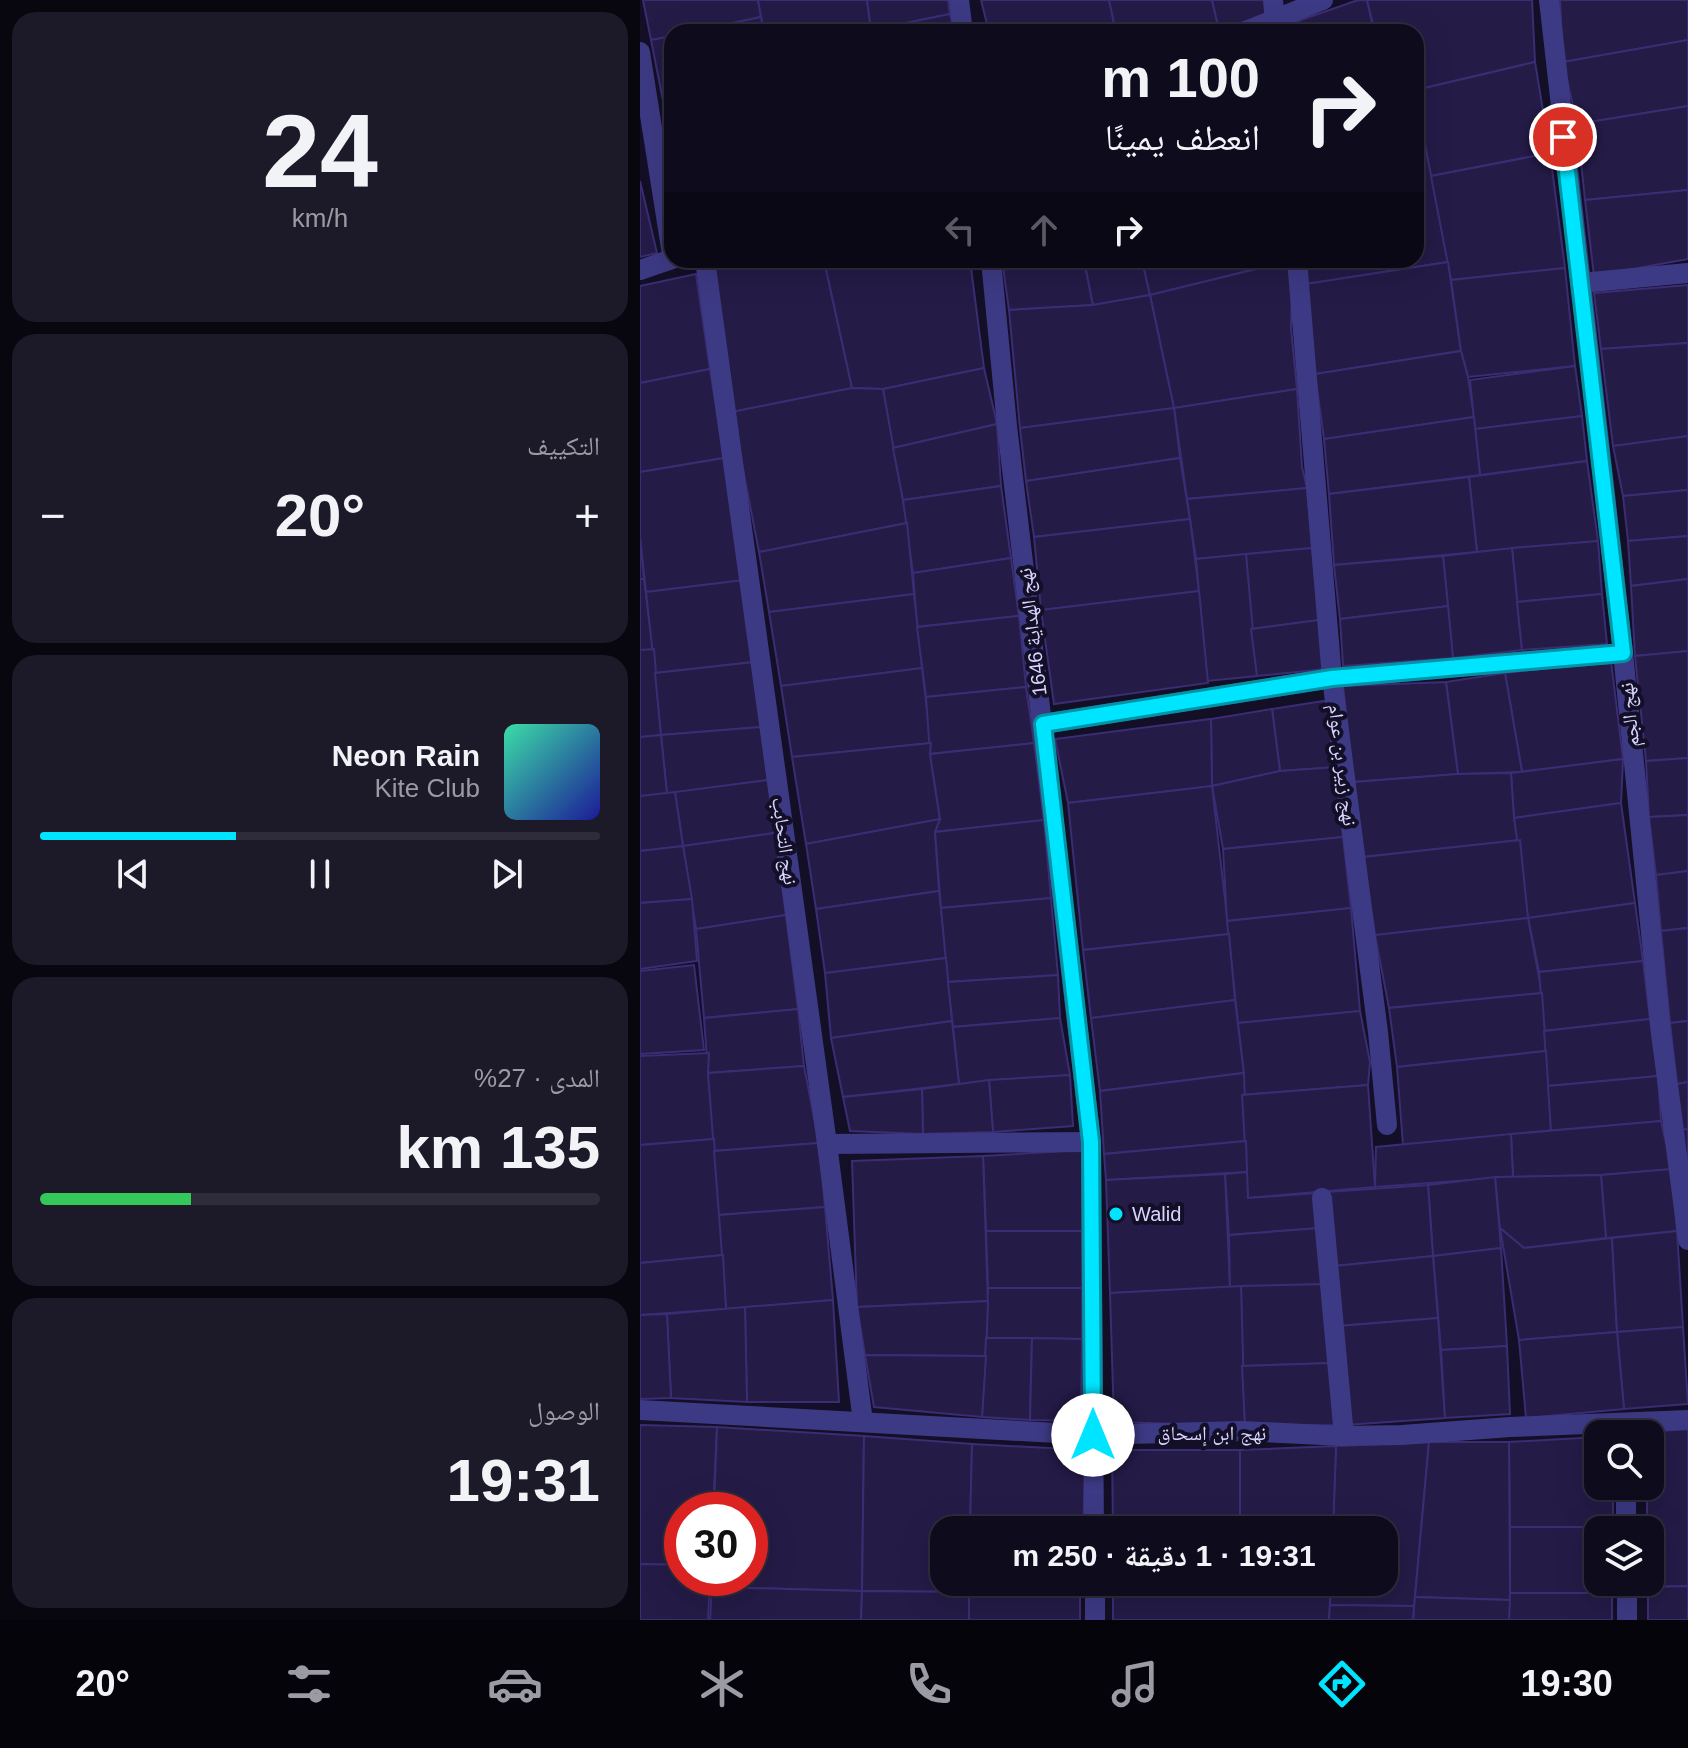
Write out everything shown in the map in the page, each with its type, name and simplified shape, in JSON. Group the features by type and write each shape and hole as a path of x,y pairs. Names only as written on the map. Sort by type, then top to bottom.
{"street":[{"path":"959,0 962,24"},
{"path":"1275,17 1323,0"},
{"name":"نهج الجم","path":"1549,0 1623,653 1661,1033 1688,1240"},
{"path":"640,52 664,205"},
{"path":"640,270 664,260"},
{"name":"نهج التحابب","path":"706,268 863,1422"},
{"name":"نهج الهداية 1646","path":"992,268 1007,426 1091,1142 1094,1516"},
{"name":"نهج زبير بن عوام","path":"1298,268 1332,678 1378,1032 1387,1125"},
{"path":"1581,283 1688,273"},
{"path":"1043,724 1332,678 1623,653"},
{"path":"827,1144 1091,1142"},
{"path":"1322,1198 1344,1436"},
{"name":"نهج ابن إسحاق","path":"640,1410 1093,1435 1242,1431 1344,1436 1584,1429"},
{"name":"نهج ابن إسحاق","path":"1664,1423 1688,1420"},
{"path":"1095,1596 1095,1620"},
{"path":"1627,1596 1627,1620"}],"building":[{"path":"643,0 758,0 761,17 728,24 664,24 664,38 651,40"},
{"path":"758,0 867,0 870,24 762,24"},
{"path":"867,0 948,0 950,14 901,24 870,24"},
{"path":"981,0 1109,0 1114,24 987,24"},
{"path":"1109,0 1212,0 1218,24 1114,24"},
{"path":"1212,0 1268,0 1270,14 1238,24 1218,24"},
{"path":"1358,0 1367,0 1372,24 1290,24"},
{"path":"1367,0 1532,0 1535,62 1424,88 1424,24 1373,24"},
{"path":"1560,0 1688,0 1688,40 1563,62"},
{"path":"950,14 952,24 901,24"},
{"path":"761,17 762,24 728,24"},
{"path":"664,38 664,106 651,40"},
{"path":"1688,40 1688,106 1577,124 1563,62"},
{"path":"1535,62 1550,153 1431,176 1424,140 1424,88"},
{"path":"1688,106 1688,190 1585,200 1577,124"},
{"path":"1424,140 1448,262 1424,266"},
{"path":"1550,153 1565,268 1451,280 1431,176"},
{"path":"640,181 657,253 640,257"},
{"path":"1688,190 1688,259 1594,276 1585,200"},
{"path":"1448,262 1461,351 1315,374 1306,284"},
{"path":"715,268 826,268 852,388 732,412"},
{"path":"826,268 971,268 984,368 883,389 852,388"},
{"path":"1003,268 1086,268 1093,305 1009,310"},
{"path":"1086,268 1144,268 1150,295 1093,305"},
{"path":"1144,268 1260,268 1150,295"},
{"path":"1260,268 1293,268 1291,328 1297,389 1174,408 1150,295"},
{"path":"1305,268 1409,268 1306,284"},
{"path":"1565,268 1575,366 1468,377 1461,351 1451,280"},
{"path":"696,274 710,369 640,383 640,286"},
{"path":"1688,285 1688,343 1601,349 1594,293"},
{"path":"1150,295 1174,408 1020,428 1009,310 1093,305"},
{"path":"1688,343 1688,436 1613,446 1601,349"},
{"path":"1461,351 1474,417 1324,439 1315,374"},
{"path":"1575,366 1582,416 1475,429 1470,380"},
{"path":"984,368 997,424 893,448 883,389"},
{"path":"710,369 724,458 640,472 640,383"},
{"path":"852,388 883,389 907,523 759,552 732,412"},
{"path":"1297,389 1302,467 1307,488 1187,499 1174,408"},
{"path":"1174,408 1180,458 1026,481 1020,428"},
{"path":"1582,416 1587,461 1480,475 1475,429"},
{"path":"1474,417 1480,475 1329,494 1324,439"},
{"path":"997,424 1001,486 903,500 893,448"},
{"path":"1688,436 1688,490 1623,496 1613,446"},
{"path":"724,458 744,580 646,592 640,537 640,472"},
{"path":"1180,458 1190,519 1034,537 1026,481"},
{"path":"1587,461 1598,541 1477,552 1469,477"},
{"path":"1469,477 1477,552 1334,565 1329,494"},
{"path":"1001,486 1011,558 913,573 903,500"},
{"path":"1307,488 1312,548 1196,559 1187,499"},
{"path":"1688,490 1688,536 1628,541 1623,496"},
{"path":"1190,519 1199,591 1041,610 1034,537"},
{"path":"907,523 914,594 769,612 759,552"},
{"path":"1688,536 1688,579 1631,586 1628,541"},
{"path":"640,537 644,579 640,579"},
{"path":"1598,541 1602,594 1517,602 1512,548"},
{"path":"1312,548 1319,620 1251,629 1246,554"},
{"path":"1512,548 1522,650 1453,658 1443,556"},
{"path":"1246,554 1257,676 1207,681 1196,559"},
{"path":"1443,556 1448,606 1340,619 1334,565"},
{"path":"1011,558 1019,616 917,627 913,573"},
{"path":"640,579 644,579 653,650 640,651"},
{"path":"1688,579 1688,651 1635,656 1631,586"},
{"path":"744,580 754,662 655,673 646,592"},
{"path":"1199,591 1208,683 1054,704 1041,610"},
{"path":"914,594 922,668 781,686 769,612"},
{"path":"1602,594 1607,644 1522,650 1517,602"},
{"path":"1448,606 1453,658 1343,666 1340,619"},
{"path":"1019,616 1026,687 926,697 917,627"},
{"path":"1319,620 1325,669 1257,676 1251,629"},
{"path":"654,649 661,735 640,737 640,650"},
{"path":"1688,651 1688,758 1646,761 1635,656"},
{"path":"1611,661 1623,759 1522,772 1505,673"},
{"path":"754,662 761,727 661,735 655,673"},
{"path":"922,668 931,743 792,757 781,686"},
{"path":"1505,673 1522,772 1458,774 1446,682"},
{"path":"1446,682 1458,774 1354,782 1343,686"},
{"path":"1026,687 1034,743 930,754 926,697"},
{"path":"1330,700 1337,767 1280,771 1272,709"},
{"path":"1272,709 1280,771 1212,786 1211,719"},
{"path":"1211,719 1212,786 1068,803 1055,739"},
{"path":"761,727 768,780 667,794 661,735"},
{"path":"661,735 667,794 640,797 640,737"},
{"path":"931,743 940,819 806,844 792,757"},
{"path":"1034,743 1044,820 935,832 940,819 930,754"},
{"path":"1688,758 1688,815 1649,817 1646,761"},
{"path":"1623,759 1621,803 1514,818 1511,773"},
{"path":"1337,767 1343,837 1223,849 1212,786 1280,771"},
{"path":"1511,773 1514,818 1520,840 1363,857 1354,782"},
{"path":"768,780 775,833 683,846 675,792"},
{"path":"1212,786 1229,934 1083,950 1068,803"},
{"path":"675,792 683,846 640,851 640,796"},
{"path":"1621,803 1635,903 1528,918 1514,818"},
{"path":"1688,815 1688,871 1656,875 1649,817"},
{"path":"940,819 935,832 939,891 816,909 806,844"},
{"path":"1044,820 1051,898 941,908 935,832"},
{"path":"775,833 786,915 696,929 683,846"},
{"path":"1343,837 1351,908 1227,921 1223,849"},
{"path":"1520,840 1528,918 1375,935 1363,857"},
{"path":"683,846 692,899 640,903 640,851"},
{"path":"1688,871 1688,928 1661,931 1656,875"},
{"path":"939,891 946,958 825,973 816,909"},
{"path":"1051,898 1058,975 948,982 941,908"},
{"path":"692,899 697,961 640,969 640,903"},
{"path":"1635,903 1643,961 1539,972 1528,918"},
{"path":"1351,908 1360,1011 1238,1023 1227,921"},
{"path":"786,915 798,1009 704,1018 696,929"},
{"path":"1528,918 1542,993 1389,1008 1375,935"},
{"path":"1688,928 1688,1021 1670,1023 1661,931"},
{"path":"1229,934 1235,1000 1091,1018 1083,950"},
{"path":"946,958 952,1021 831,1038 825,973"},
{"path":"1643,961 1650,1019 1544,1031 1539,972"},
{"path":"694,965 704,1050 640,1054 640,971"},
{"path":"1058,975 1060,1018 953,1027 948,982"},
{"path":"1542,993 1546,1051 1397,1067 1389,1008"},
{"path":"1235,1000 1244,1073 1100,1091 1091,1018"},
{"path":"798,1009 804,1066 708,1073 704,1018"},
{"path":"1360,1011 1370,1062 1368,1085 1242,1095 1244,1073 1238,1023"},
{"path":"1060,1018 1070,1075 959,1084 953,1027"},
{"path":"1650,1019 1658,1076 1548,1086 1544,1031"},
{"path":"952,1021 959,1084 843,1097 831,1038"},
{"path":"1688,1021 1688,1082 1677,1084 1670,1023"},
{"path":"1546,1051 1551,1131 1403,1145 1397,1067"},
{"path":"709,1053 714,1139 640,1145 640,1056"},
{"path":"804,1066 819,1143 714,1151 708,1073"},
{"path":"1244,1073 1246,1141 1104,1154 1100,1091"},
{"path":"1070,1075 1073,1126 993,1132 989,1080"},
{"path":"1658,1076 1661,1121 1551,1131 1548,1086"},
{"path":"989,1080 993,1132 923,1134 922,1089"},
{"path":"1688,1082 1688,1129 1683,1130 1677,1084"},
{"path":"1368,1085 1375,1187 1248,1198 1242,1095"},
{"path":"922,1089 923,1134 850,1131 843,1097"},
{"path":"1661,1121 1672,1169 1601,1175 1513,1177 1511,1134"},
{"path":"1688,1129 1688,1181 1683,1130"},
{"path":"1511,1134 1513,1177 1375,1187 1376,1147"},
{"path":"714,1139 723,1255 640,1263 640,1145"},
{"path":"1246,1141 1247,1172 1106,1180 1104,1154"},
{"path":"819,1143 825,1207 719,1215 714,1151"},
{"path":"1083,1150 1082,1231 986,1231 983,1156"},
{"path":"983,1156 988,1301 857,1307 852,1161"},
{"path":"1672,1169 1677,1231 1606,1238 1601,1175"},
{"path":"1247,1172 1248,1198 1317,1193 1320,1228 1229,1235 1225,1174"},
{"path":"1225,1174 1230,1288 1110,1293 1106,1180"},
{"path":"1601,1175 1606,1238 1524,1248 1500,1228 1495,1177"},
{"path":"1495,1177 1501,1248 1433,1256 1428,1185"},
{"path":"1428,1185 1433,1256 1335,1266 1327,1192"},
{"path":"825,1207 833,1300 726,1309 719,1215"},
{"path":"1320,1228 1327,1284 1230,1288 1229,1235"},
{"path":"1500,1228 1524,1248 1612,1238 1617,1332 1519,1340"},
{"path":"986,1231 1082,1231 1082,1288 988,1288"},
{"path":"1677,1231 1683,1327 1617,1332 1612,1238"},
{"path":"1501,1248 1507,1346 1441,1350 1433,1256"},
{"path":"723,1255 726,1309 640,1315 640,1263"},
{"path":"1433,1256 1438,1318 1339,1326 1335,1266"},
{"path":"1327,1284 1333,1363 1242,1366 1241,1286"},
{"path":"1241,1286 1245,1426 1114,1422 1110,1293"},
{"path":"988,1288 1082,1288 1082,1339 986,1338"},
{"path":"833,1300 839,1402 747,1402 745,1307"},
{"path":"988,1301 986,1356 865,1355 857,1307"},
{"path":"745,1307 747,1402 671,1398 667,1314"},
{"path":"667,1314 671,1398 640,1399 640,1315"},
{"path":"1438,1318 1445,1418 1346,1425 1339,1326"},
{"path":"1683,1327 1688,1404 1624,1409 1617,1332"},
{"path":"1617,1332 1624,1409 1526,1418 1519,1340"},
{"path":"986,1338 1032,1338 1030,1420 982,1417"},
{"path":"1032,1338 1082,1339 1081,1421 1030,1420"},
{"path":"1507,1346 1510,1414 1445,1418 1441,1350"},
{"path":"865,1355 986,1356 982,1417 874,1407"},
{"path":"1333,1363 1341,1425 1245,1426 1242,1366"},
{"path":"640,1425 717,1427 714,1492 664,1492 664,1565 640,1564"},
{"path":"717,1427 864,1436 862,1591 768,1588 768,1492 715,1492"},
{"path":"1688,1429 1688,1586 1664,1587 1664,1516 1647,1516 1647,1500 1664,1500 1664,1431"},
{"path":"864,1436 972,1444 970,1516 930,1516 930,1592 862,1591"},
{"path":"1584,1438 1584,1500 1613,1500 1613,1516 1584,1516 1584,1527 1510,1527 1509,1442"},
{"path":"1429,1442 1414,1606 1330,1605 1330,1596 1398,1596 1398,1516 1334,1516 1336,1446"},
{"path":"1429,1442 1509,1442 1510,1600 1415,1597"},
{"path":"972,1444 1086,1450 1084,1516 970,1516"},
{"path":"1336,1446 1334,1516 1240,1516 1240,1450"},
{"path":"1112,1450 1240,1450 1240,1516 1113,1516"},
{"path":"1510,1527 1584,1527 1584,1593 1510,1593"},
{"path":"640,1564 664,1565 664,1596 709,1596 708,1620 640,1620"},
{"path":"1688,1586 1688,1620 1648,1620 1648,1596 1664,1596 1664,1587"},
{"path":"768,1588 862,1591 861,1620 710,1620 711,1596 768,1596"},
{"path":"862,1591 930,1592 930,1596 969,1596 969,1620 861,1620"},
{"path":"1510,1593 1612,1596 1612,1620 1508,1620"},
{"path":"969,1596 1080,1596 1080,1620 969,1620"},
{"path":"1113,1596 1330,1596 1329,1620 1113,1620"},
{"path":"1415,1597 1510,1600 1509,1620 1413,1620"},
{"path":"1330,1605 1414,1606 1413,1620 1329,1620"}],"place":[{"name":"Walid","path":"1116,1214"}],"route":[{"path":"1093,1435 1091,1142 1043,724 1332,678 1623,653 1563,137"}]}
